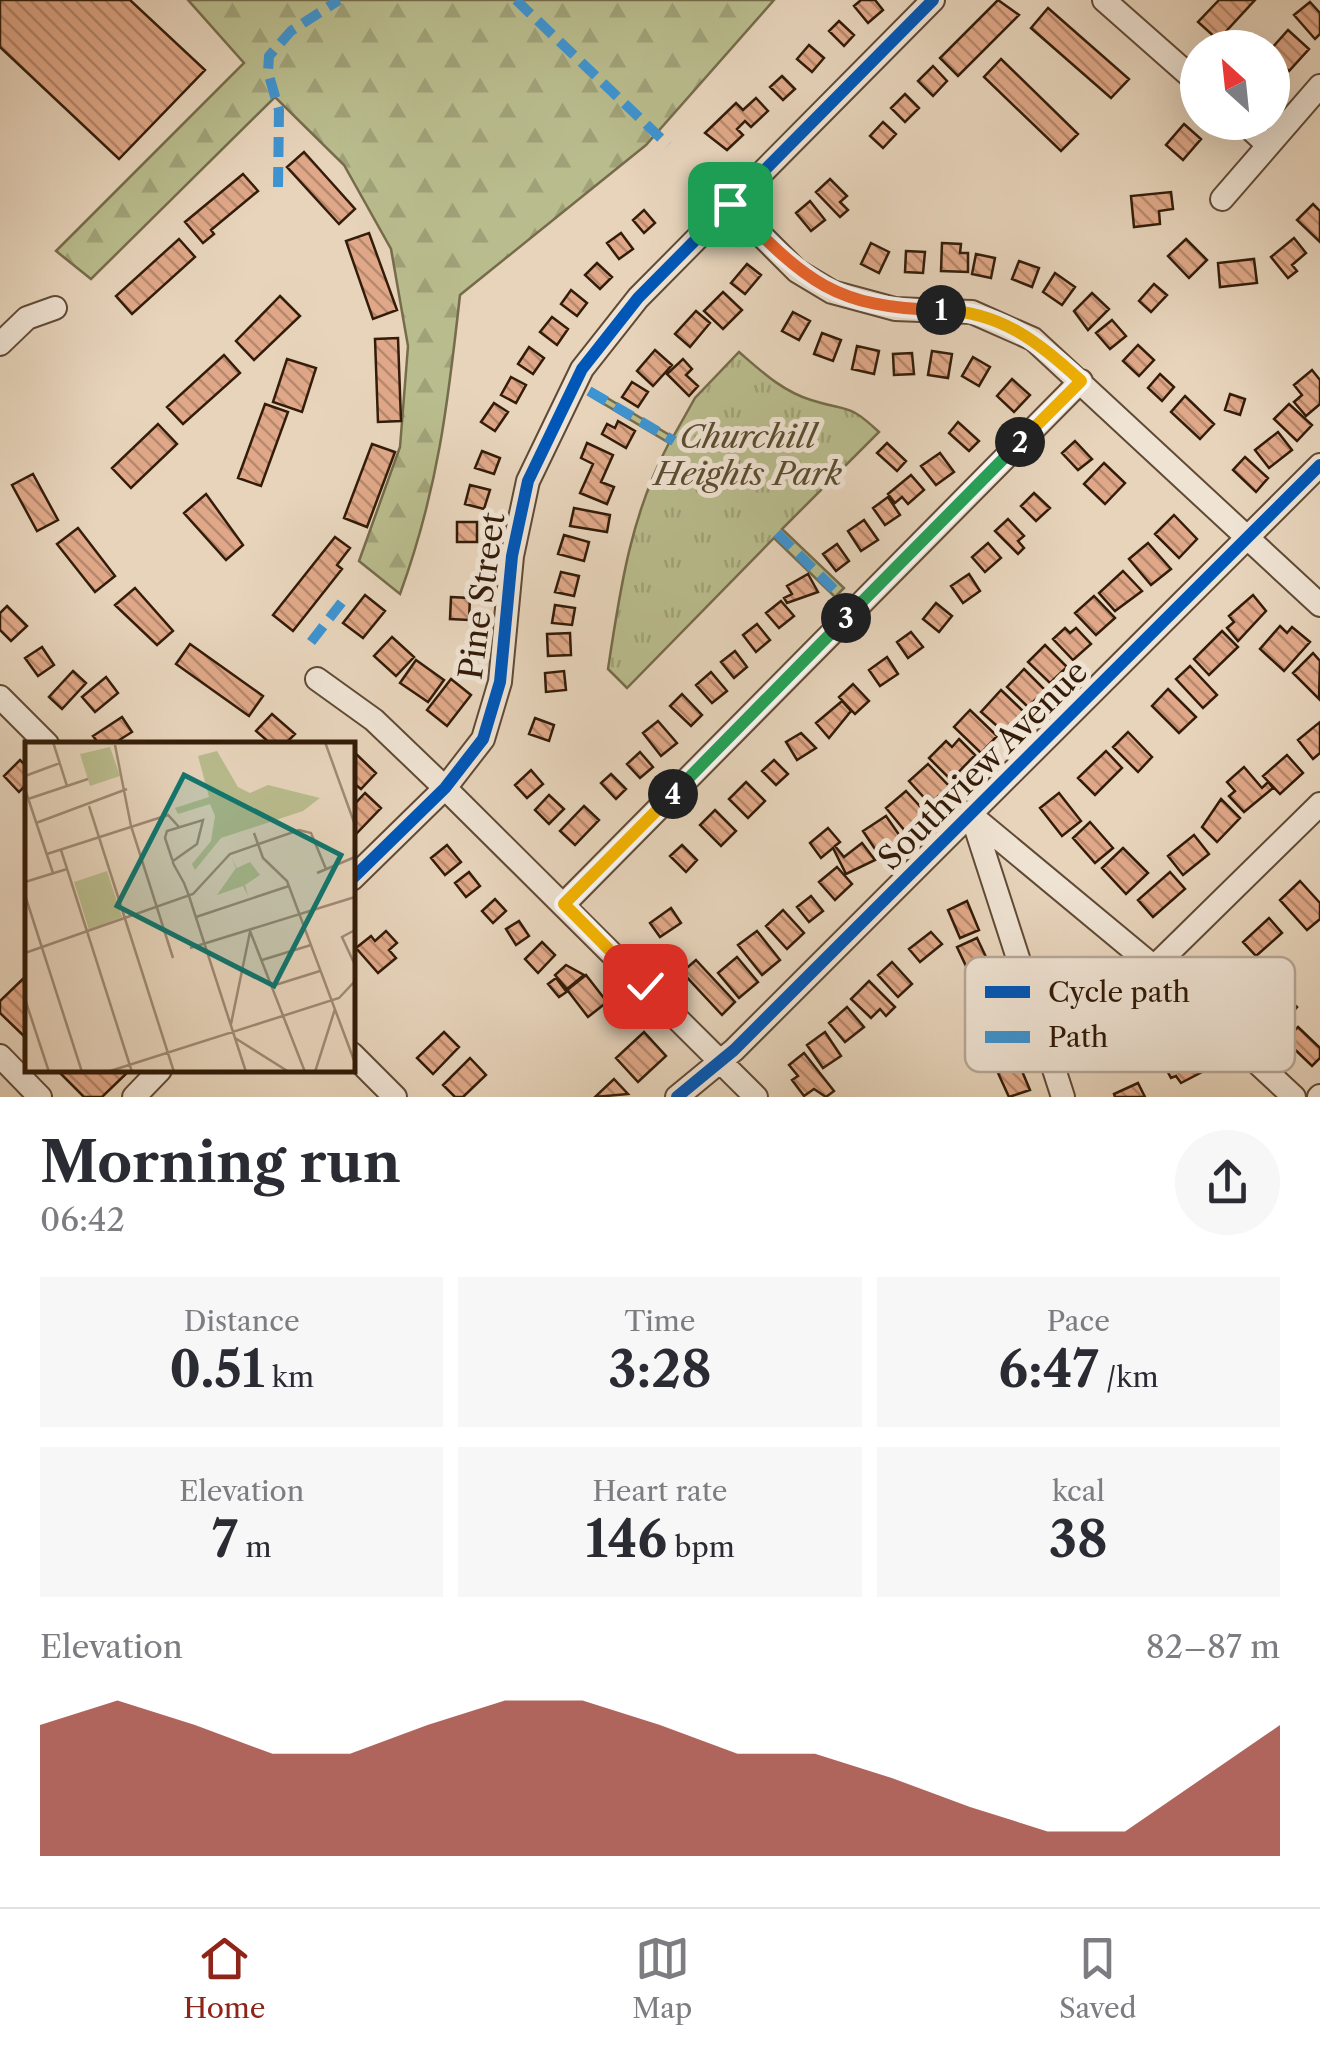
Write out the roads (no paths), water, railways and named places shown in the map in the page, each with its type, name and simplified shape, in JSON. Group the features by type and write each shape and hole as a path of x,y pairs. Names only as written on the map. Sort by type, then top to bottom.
{"street":[{"name":"Pine Street","path":"355,876 445,788 483,739 494,712 518,520 553,420 608,332 932,0"},
{"path":"1104,0 1180,67"},
{"path":"1222,200 1320,86"},
{"path":"1263,140 1268,144"},
{"path":"730,204 797,271 832,292 874,306 972,312 1033,338 1320,605"},
{"path":"0,344 27,318 55,308"},
{"path":"564,904 1081,381"},
{"name":"Southview Avenue","path":"677,1097 721,1063 1320,465"},
{"path":"317,679 374,720 756,1097"},
{"path":"0,697 45,742"},
{"path":"1164,957 1320,804"},
{"path":"972,816 1142,957"},
{"path":"972,816 1018,957"},
{"path":"0,1056 40,1097"},
{"path":"355,1057 395,1097"},
{"path":"134,1097 158,1072"},
{"path":"1055,1072 1063,1097"},
{"path":"1267,1072 1294,1097"}],"park label":[{"name":"Churchill Heights Park","path":"748,456"}]}
